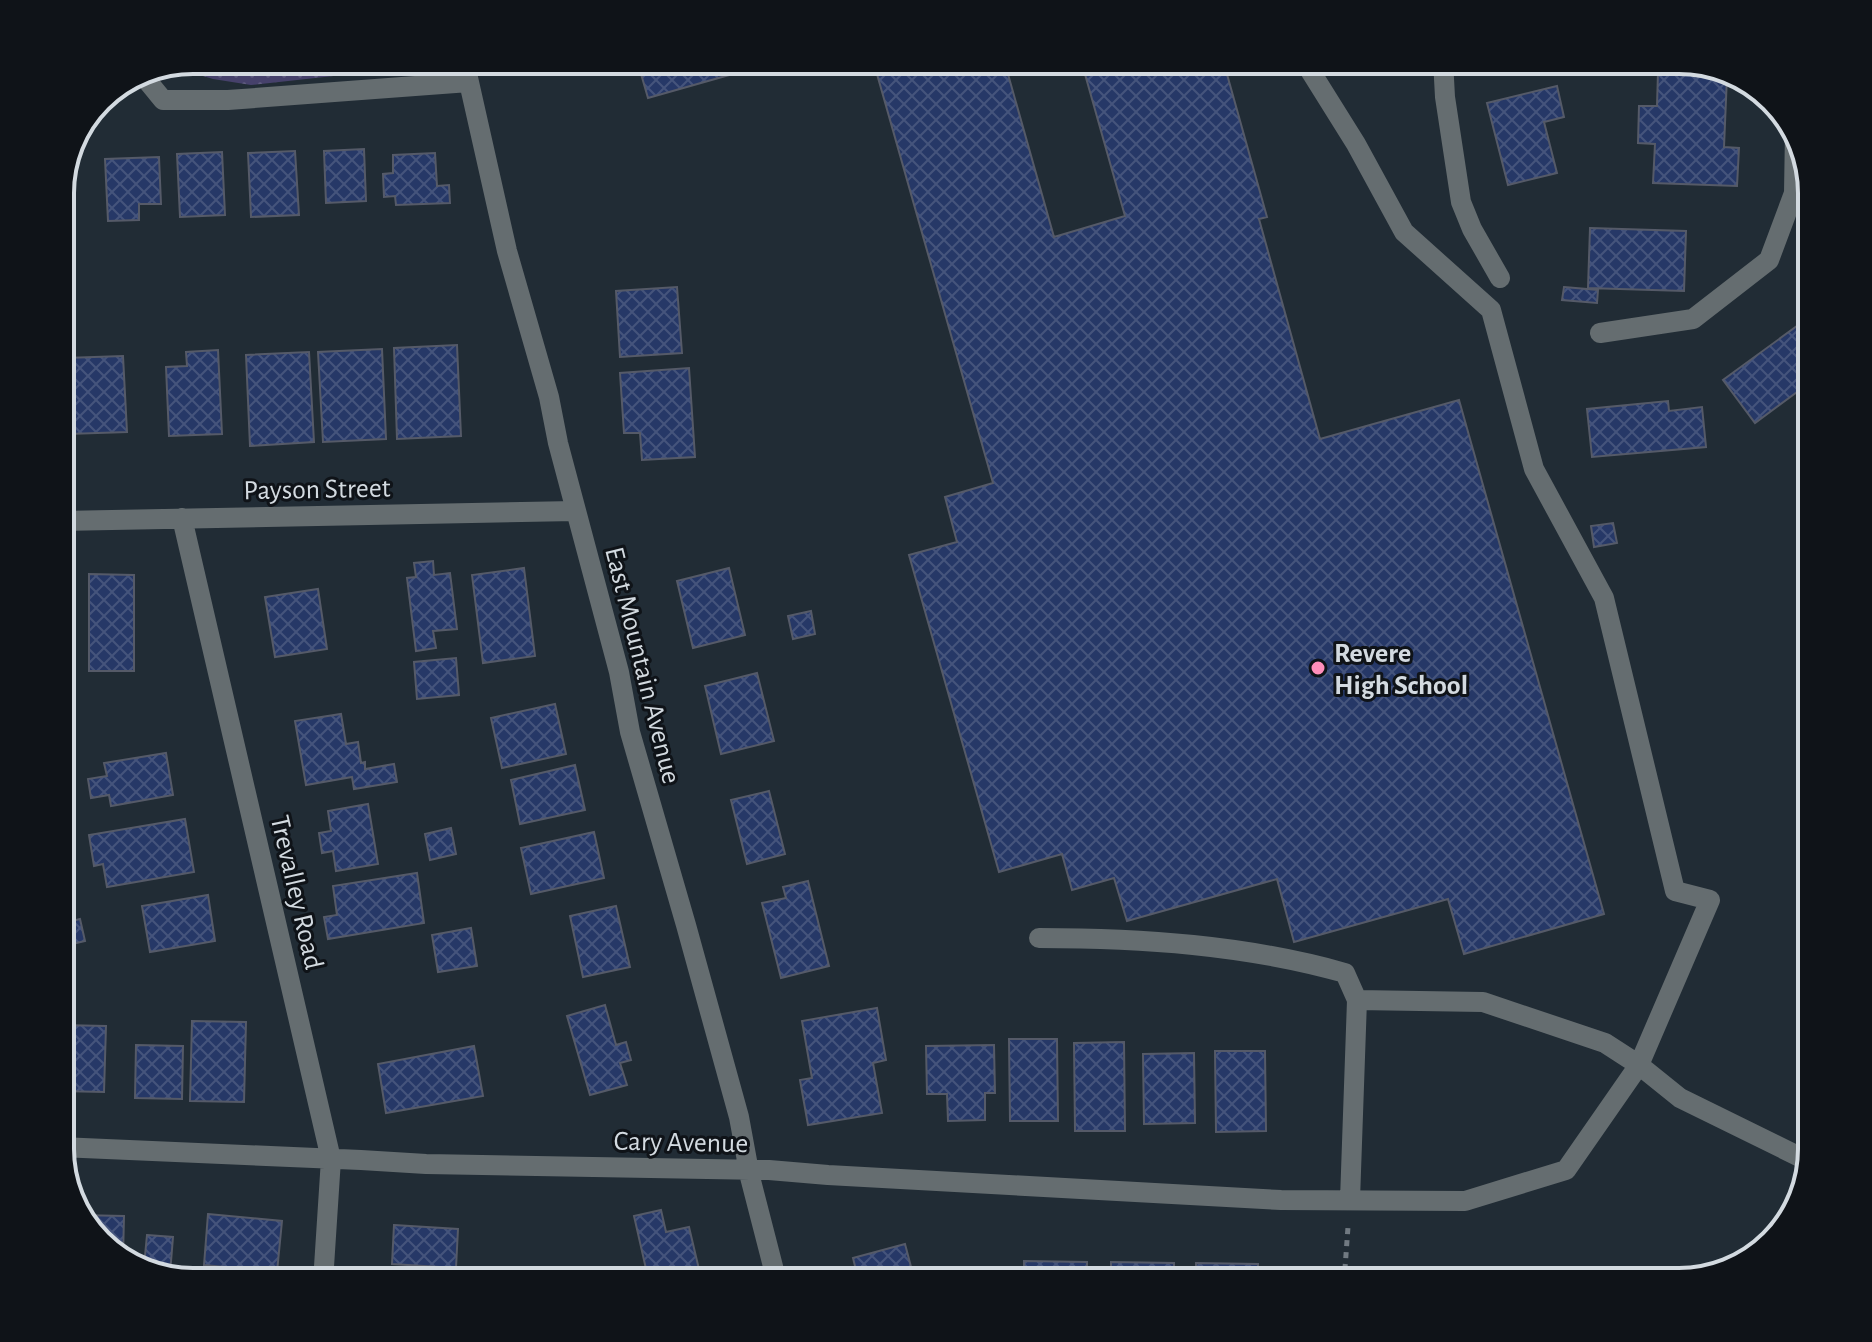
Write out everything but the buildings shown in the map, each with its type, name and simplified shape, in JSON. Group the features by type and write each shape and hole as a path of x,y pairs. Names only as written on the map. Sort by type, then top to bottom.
{"street":[{"name":"East Mountain Avenue","path":"467,74 507,251 549,397 575,511 619,672 630,732 739,1117 774,1268"},
{"name":"Cary Avenue","path":"74,1148 426,1164 749,1170 1301,1200 1465,1201 1566,1170 1639,1065 1710,900 1675,891 1604,598 1534,469 1491,310 1404,232 1356,144 1312,74"},
{"path":"1444,74 1461,202 1472,229 1500,278"},
{"path":"149,83 163,100 228,100 469,82"},
{"path":"1600,333 1693,319 1769,260 1794,193 1794,164"},
{"name":"Payson Street","path":"74,521 575,511"},
{"name":"Trevalley Road","path":"182,518 331,1159 324,1268"},
{"path":"1039,938 1112,938 1226,949 1309,962 1345,973 1357,1000 1350,1200"},
{"path":"1357,1000 1483,1002 1605,1043 1680,1098 1797,1156"}],"path":[{"path":"1345,1268 1350,1200"}],"shaded area":[{"path":"196,74 351,74 251,85"}],"place":[{"name":"Revere High School","path":"1318,668"}]}
